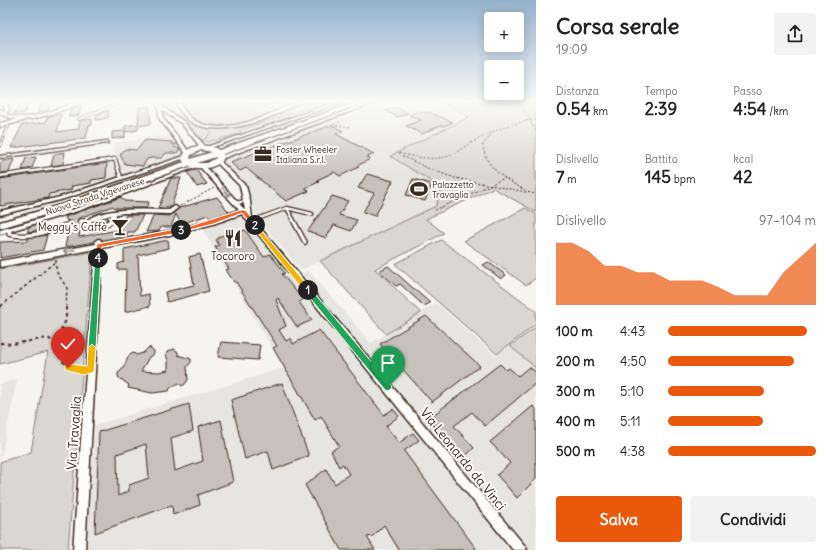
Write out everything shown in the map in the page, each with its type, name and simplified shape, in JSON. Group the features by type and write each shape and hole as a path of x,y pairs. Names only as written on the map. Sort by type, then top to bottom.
{"main road":[{"name":"Nuova Strada Vigevanese","path":"0,225 66,206 191,161 212,164 219,155 292,127"},
{"name":"Nuova Strada Vigevanese","path":"0,219 64,202 191,161 219,155 296,127"},
{"path":"206,146 219,155"},
{"name":"Nuova Strada Vigevanese","path":"191,161 195,149 206,146"}],"street":[{"name":"Via Leonardo da Vinci","path":"167,127 191,161 220,185 248,217 521,550"},
{"path":"187,127 206,146 265,127"},
{"path":"206,127 218,128 225,127"},
{"path":"0,264 57,254 98,243 248,217 247,200 243,186 220,163 219,155 302,127"},
{"path":"0,157 106,142"},
{"path":"0,213 62,198 121,178 191,161"},
{"path":"0,232 80,210 191,161"},
{"path":"112,213 114,215 114,219 100,231 88,228 85,225 86,220 112,213 124,211 170,212 175,208"},
{"name":"Via Travaglia","path":"79,550 98,243"}],"lane":[{"path":"0,146 3,127"},
{"path":"0,176 115,159 121,178"},
{"path":"235,202 241,203 247,200"},
{"path":"287,208 305,242"},
{"path":"248,217 287,208 312,214"},
{"path":"10,230 9,234 16,237 46,232 69,224"}],"path":[{"path":"507,127 475,141 446,157 416,158 398,153 441,174 536,194"},
{"path":"206,146 204,139 218,128"},
{"path":"492,133 483,146 482,150 485,158 505,178 530,193"},
{"path":"435,210 505,178"},
{"path":"175,208 220,185"},
{"path":"57,254 55,262 56,271 67,288 66,320 55,342 57,354 68,368 84,371 91,369"},
{"path":"0,307 55,262"},
{"path":"0,343 12,344 48,338 55,342"}],"shaded area":[{"path":"190,127 252,127 239,131 242,133 208,142 202,140"},
{"path":"304,127 450,127 390,156 442,188 438,204 430,210 301,270 258,219 247,185 221,160 222,156"},
{"path":"449,127 536,127 536,212 493,188 426,219 444,233 375,269 421,313 386,334 320,261 436,206 442,188 390,156"},
{"path":"170,135 183,151 177,161 64,199 0,214 0,175 115,158 117,156 114,153 114,143"},
{"path":"525,208 536,214 536,278 526,285 464,241"},
{"path":"240,215 246,220 293,277 309,271 371,343 436,303 496,356 510,346 536,368 536,550 87,550 95,425 284,368 201,227"},
{"path":"441,240 536,311 536,324 497,354 395,264"},
{"path":"92,252 68,550 0,550 0,462 31,452 48,352 0,364 0,269"},
{"path":"536,327 536,368 510,346"},
{"path":"18,379 17,380 0,463 0,384"}],"building":[{"path":"21,127 58,127 57,132 78,129 79,127 89,127 86,138 11,148"},
{"path":"125,127 138,127 138,130 125,132"},
{"path":"327,127 335,127 343,131 336,134 374,154 367,157 370,159 357,166 359,167 340,176 334,172 317,180 319,182 305,188 309,191 286,201 246,168 240,171 230,162"},
{"path":"407,127 437,127 422,134"},
{"path":"125,131 125,137 112,139 112,132"},
{"path":"145,140 172,142 171,144 176,144 174,147 180,149 177,153 166,153 162,158 147,159 143,166 125,164 120,155 125,149 137,150"},
{"path":"65,152 63,164 51,166 54,154"},
{"path":"36,157 32,168 22,170 26,158"},
{"path":"14,159 9,172 0,173 0,165 2,161"},
{"path":"107,163 106,178 91,180 91,183 72,186 71,190 49,194 48,198 0,206 0,179"},
{"path":"196,170 207,184 197,187 187,172"},
{"path":"367,174 393,181 375,216 363,212 374,193 358,188"},
{"path":"171,178 181,178 171,207 158,208"},
{"name":"Palazzetto Travaglia","path":"413,179 432,184 425,201 406,195"},
{"path":"332,196 348,201 339,215 357,220 351,231 334,225 326,238 308,231"},
{"path":"121,197 124,201 149,202 146,208 115,208 113,206 79,218 77,221 81,224 79,237 118,230 126,215 143,215 135,232 128,232 126,236 102,240 98,238 94,242 65,247 69,228 72,224 71,221 67,221 65,217"},
{"path":"217,197 229,212 211,219 208,215 181,224 176,214 171,227 161,227 159,231 146,232 154,215 170,216 179,208"},
{"path":"41,223 42,230 28,232 28,227"},
{"path":"245,230 264,257 270,254 285,273 282,274 303,300 299,302 312,320 297,327 278,298 276,300 286,326 279,330 286,341 291,338 293,344 319,330 384,415 393,409 399,416 386,426 399,443 413,433 419,440 404,451 477,550 399,550 384,525 373,536 367,537 375,550 341,550 305,485 326,469 335,484 349,474 343,464 339,467 331,451 339,446 321,416 315,420 273,348 277,346 236,282 234,282 226,270 229,269 215,247 219,245 216,240 221,236 232,232 234,234"},
{"path":"47,235 43,250 0,258 0,242 28,241 28,238"},
{"path":"168,240 169,248 138,255 140,296 149,294 150,306 125,312 126,269 118,270 118,264 124,262 124,249"},
{"path":"200,254 209,291 167,302 165,292 194,285 189,257"},
{"path":"488,262 506,275 501,279 483,265"},
{"path":"388,266 430,303 424,306 400,284 396,286 379,271"},
{"path":"426,316 480,366 432,402 380,344"},
{"path":"221,342 260,345 258,360 218,357"},
{"path":"149,347 154,351 154,354 149,357 141,371 159,372 168,370 168,360 166,355 168,351 174,349 178,352 178,355 191,359 191,362 187,367 188,380 185,384 182,386 179,383 170,388 169,391 152,393 128,388 129,385 118,377 118,373 123,369 129,355 134,353 136,355 143,353"},
{"path":"500,364 506,370 509,368 518,376 529,367 536,372 536,383 485,426 472,412 454,426 474,448 462,459 428,419"},
{"path":"282,383 309,456 273,470 268,451 245,459 231,400"},
{"path":"189,404 193,431 171,438 175,471 203,461 198,427 221,420 233,482 198,495 200,505 173,515 172,505 95,533 99,432","holes":["146,444 149,478 129,485 129,491 118,496 117,454"]},
{"path":"533,406 536,409 536,479 517,498 497,475 510,463 490,442"}],"tunnel":[{"path":"80,211 84,217"},
{"path":"98,241 99,233"}],"place":[{"name":"Foster Wheeler Italiana S.r.l.","path":"263,154"},
{"name":"Palazzetto Travaglia","path":"419,189"},
{"name":"Meggy's Caffè","path":"120,227"},
{"name":"Tocororo","path":"233,238"}],"route":[{"path":"68,368 84,371 91,369 99,246 196,227 243,211 388,387"}]}
